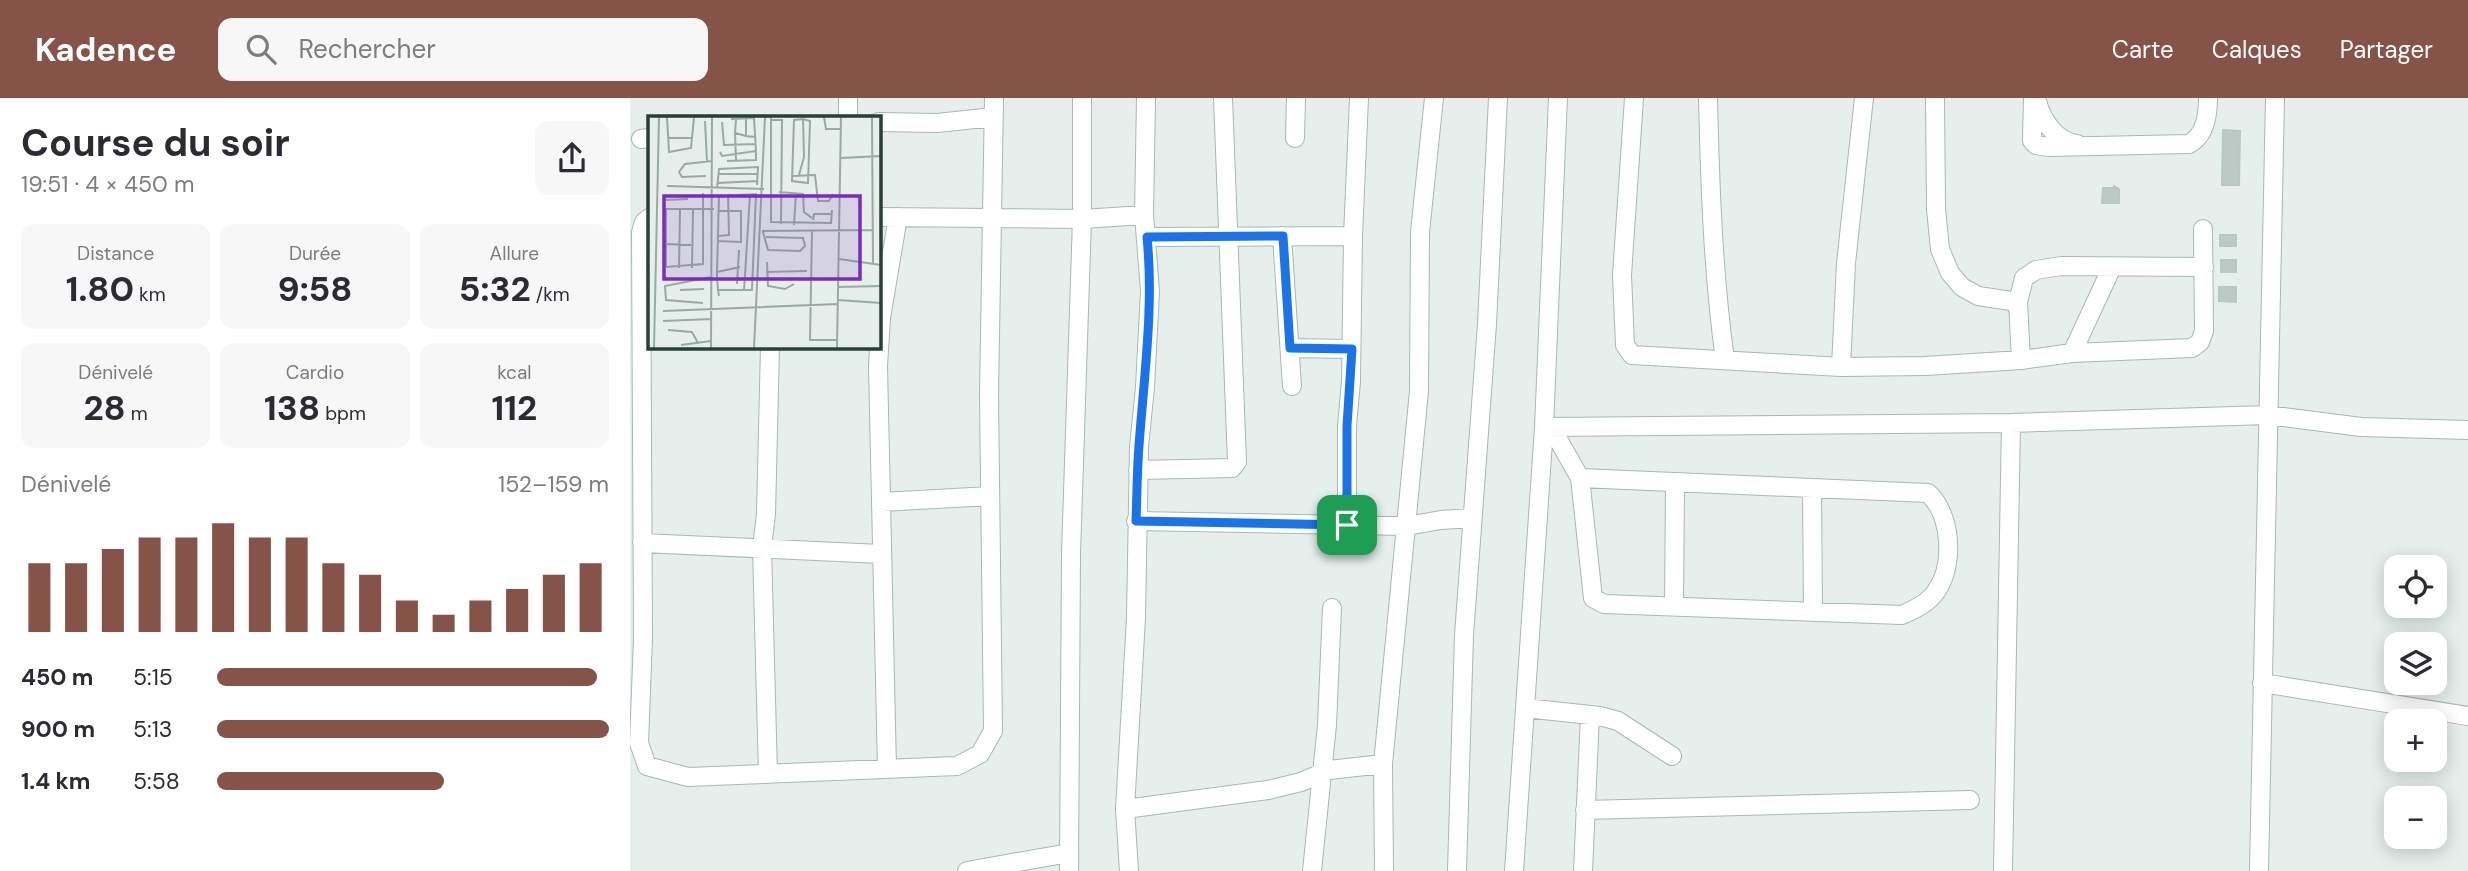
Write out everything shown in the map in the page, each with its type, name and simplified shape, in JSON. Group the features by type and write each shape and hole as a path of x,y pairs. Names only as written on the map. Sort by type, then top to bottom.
{"street":[{"path":"848,98 848,116"},
{"path":"648,219 641,232 643,638 639,743 648,766 688,777 957,766 980,754 993,732 989,395 994,98"},
{"path":"967,871 1069,862 1071,554 1082,219 1082,98"},
{"path":"1129,871 1125,809 1136,618 1138,470 1150,291 1144,215 1146,98"},
{"path":"1138,470 1232,467 1237,462 1223,98"},
{"path":"1295,138 1296,98"},
{"path":"1347,525 1347,426 1352,349 1353,236 1359,98"},
{"path":"1384,871 1383,764 1419,391 1420,232 1434,98"},
{"path":"1457,871 1464,635 1487,324 1498,98"},
{"path":"1514,871 1547,427 1558,98"},
{"path":"1634,98 1622,275 1625,345 1632,355 1841,366 1925,366 2021,360 2072,352 2192,348 2200,342 2204,331 2203,229"},
{"path":"1708,98 1717,304 1725,360"},
{"path":"1841,366 1846,263 1864,98"},
{"path":"1935,98 1936,209 1940,249 1950,274 1962,287 1978,296 2018,302"},
{"path":"2035,98 2041,116 2054,133 2069,144 2163,150 2188,136 2201,115 2207,98"},
{"path":"2259,871 2275,98"},
{"path":"880,122 937,123 993,117"},
{"path":"880,217 1082,219 1144,215"},
{"path":"880,334 898,217"},
{"path":"1283,236 1292,386"},
{"path":"1147,237 1353,236"},
{"path":"2021,360 2018,302 2024,278 2036,270 2061,266 2204,267"},
{"path":"2072,352 2112,267"},
{"path":"768,774 762,548 766,514 770,348"},
{"path":"879,348 887,769"},
{"path":"1290,348 1352,349"},
{"path":"1547,427 2011,423 2267,415 2361,428 2468,430"},
{"path":"2003,871 2011,423"},
{"path":"1547,427 1580,478 1593,598 1604,604 1902,615 1922,606 1938,590 1949,549 1944,519 1937,501 1928,493 1580,478"},
{"path":"1674,606 1675,483"},
{"path":"1812,488 1813,612"},
{"path":"881,502 990,496"},
{"path":"1136,521 1407,526 1472,518"},
{"path":"642,543 881,554"},
{"path":"1312,871 1327,725 1332,608"},
{"path":"2262,683 2468,716"},
{"path":"1525,708 1618,721 1672,756"},
{"path":"1583,871 1590,715"},
{"path":"1125,809 1268,790 1344,767 1383,764"},
{"path":"1586,810 1970,800"}],"building":[{"path":"2223,130 2240,131 2239,185 2222,185"},
{"path":"2114,186 2119,189 2119,203 2102,203 2103,188"},
{"path":"2220,235 2236,235 2236,246 2220,246"},
{"path":"2221,260 2236,260 2236,272 2221,272"},
{"path":"2219,287 2236,287 2236,302 2219,301"}],"route":[{"path":"1283,236 1290,348 1352,349 1347,426 1347,525 1136,521 1150,291 1147,237 1283,236"}]}
